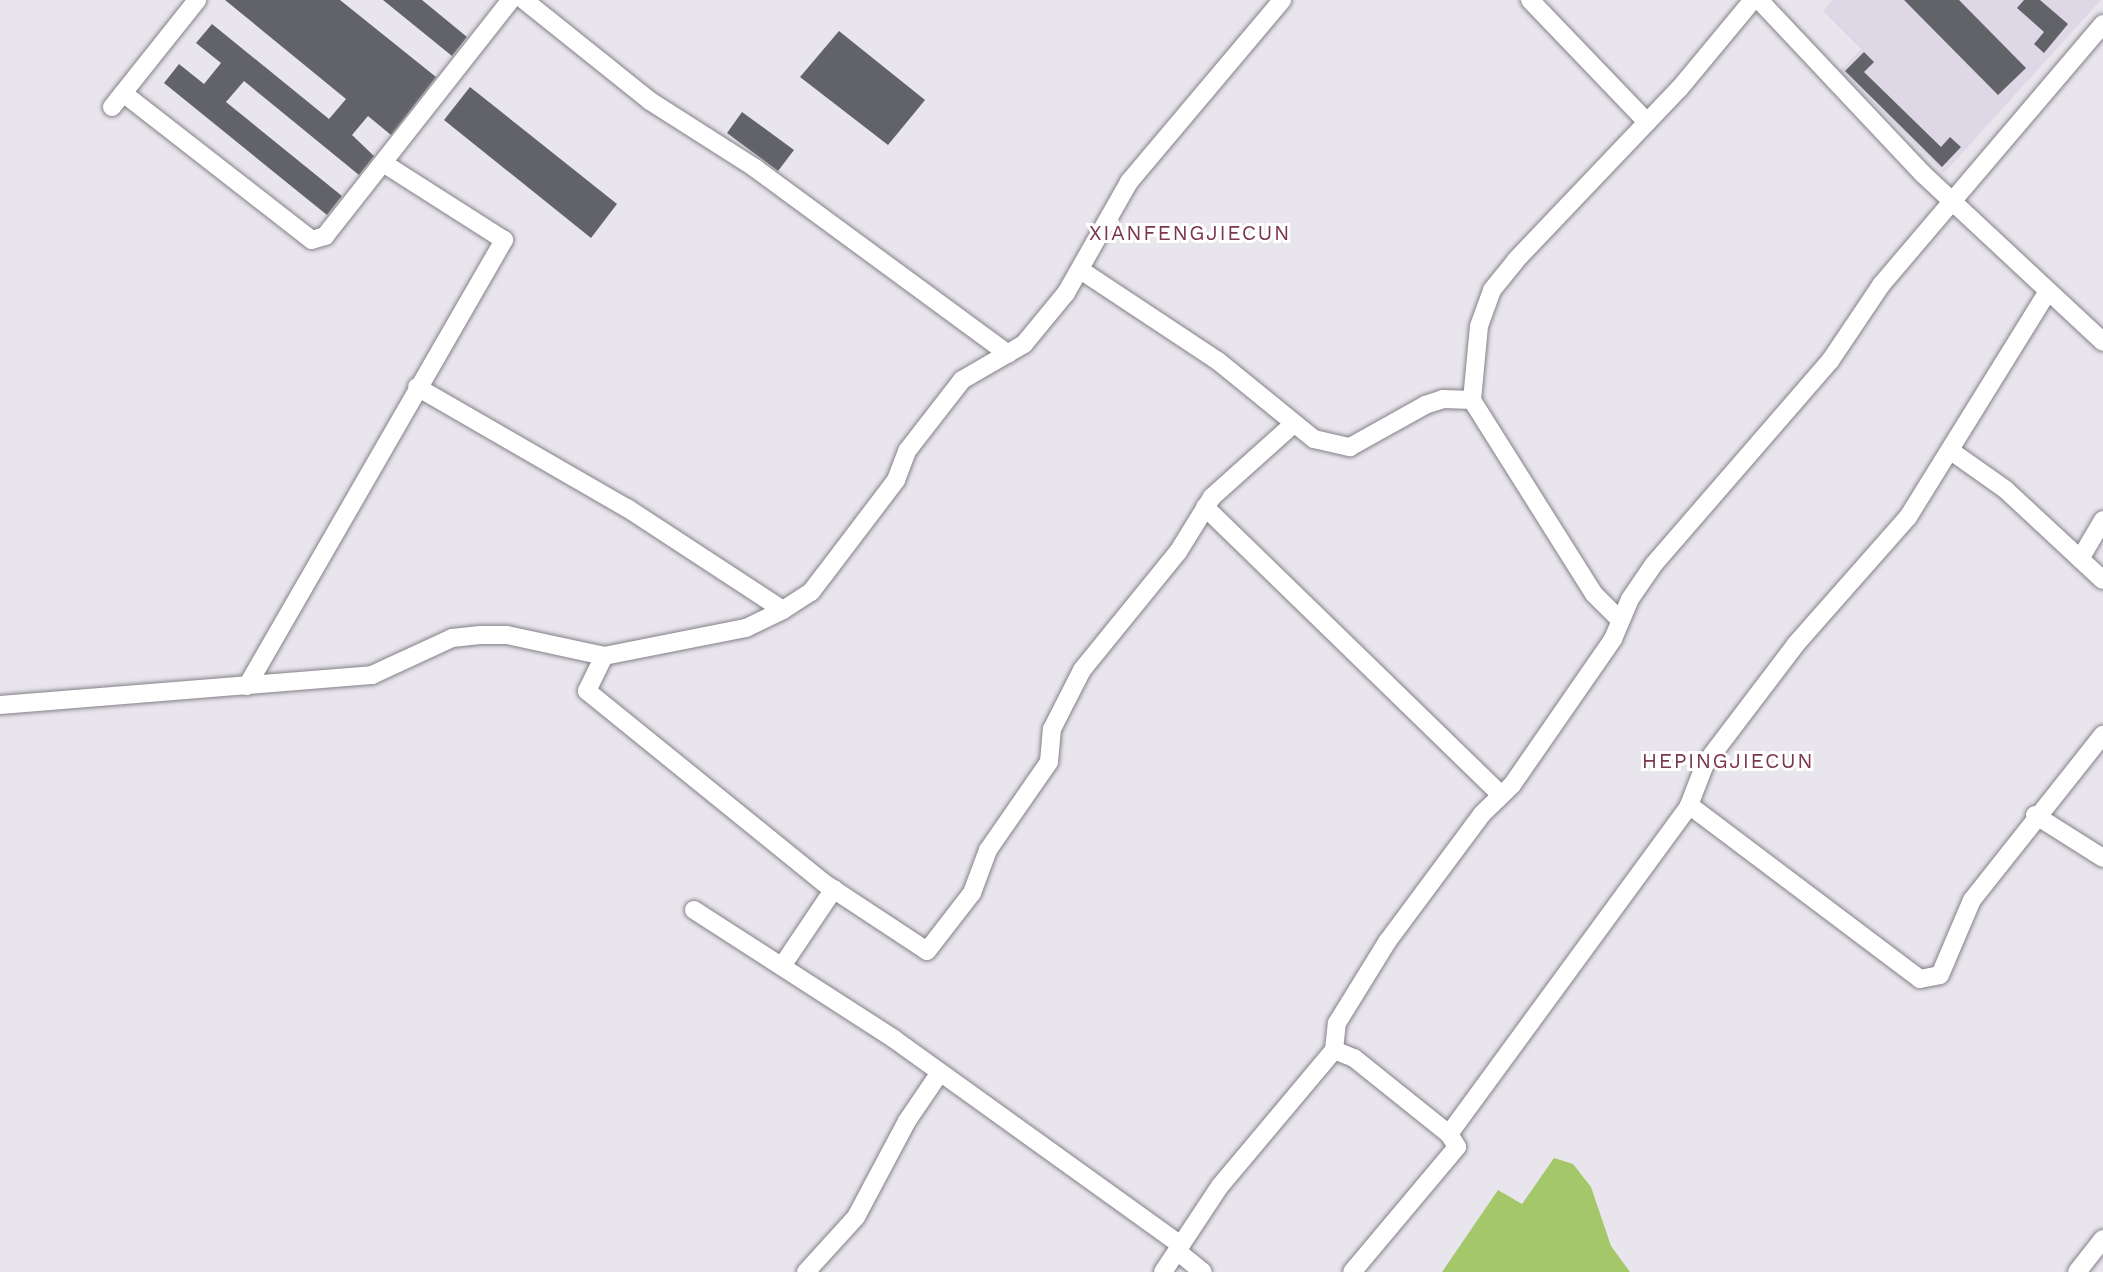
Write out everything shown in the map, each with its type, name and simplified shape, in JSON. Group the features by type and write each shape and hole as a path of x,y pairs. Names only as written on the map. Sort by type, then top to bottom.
{"street":[{"path":"197,0 118,100 312,240 326,236 512,0"},
{"path":"524,0 650,101 755,168 1008,354"},
{"path":"0,705 372,675 452,638 480,635 507,635 603,656 747,628 783,609 811,592 896,480 906,451 962,380 1024,344 1082,271 1129,182 1282,0"},
{"path":"1530,0 1647,122"},
{"path":"1620,620 1594,594 1472,400 1479,326 1492,290 1721,42 1753,0"},
{"path":"1759,0 1950,200 2047,293 2103,342"},
{"path":"1163,1272 1220,1186 1334,1050 1337,1023 1387,942 1501,795 1620,620 1654,564 1830,361 1881,285 1950,200 2103,24"},
{"path":"247,686 417,387 504,240 383,163"},
{"path":"1082,271 1218,361 1292,426 1314,439 1350,447 1425,405 1443,399 1472,400"},
{"path":"1449,1134 1689,805 1705,764 1796,644 1872,564 1951,450 2047,293"},
{"path":"417,387 627,508 783,609"},
{"path":"603,656 587,691 834,889 927,951 972,893 988,850 1049,762 1052,729 1082,670 1178,552 1205,507 1292,426"},
{"path":"1951,450 2006,490 2103,580"},
{"path":"1205,507 1501,795"},
{"path":"2080,559 2103,520"},
{"path":"1689,805 1920,979 1940,975 1957,925 2036,815 2103,735"},
{"path":"2036,815 2103,858"},
{"path":"782,966 834,889"},
{"path":"694,910 782,966 939,1074 1179,1248 1203,1272"},
{"path":"1334,1050 1354,1058 1449,1134 1457,1148 1452,1158 1352,1272"},
{"path":"806,1272 856,1217 907,1121 939,1074"},
{"path":"2077,1272 2103,1239"}],"shaded area":[{"path":"1832,0 2101,0 1944,173 1840,71 1861,49 1823,11"}],"green space":[{"path":"1554,1158 1573,1164 1591,1187 1611,1246 1630,1272 1442,1272 1498,1190 1522,1204"}],"building":[{"path":"225,0 340,0 436,77 391,135 368,116 352,135 374,156 359,175 244,81 226,102 342,196 327,215 164,83 179,64 204,84 221,63 196,43 212,24 329,119 346,99"},
{"path":"383,0 422,0 467,37 452,56"},
{"path":"1904,0 1959,0 2026,68 1998,95"},
{"path":"2024,0 2040,0 2068,24 2044,53 2034,44 2044,32 2017,8"},
{"path":"839,31 925,100 888,145 800,77"},
{"path":"1864,52 1874,62 1864,72 1941,147 1950,137 1961,147 1942,167 1845,71"},
{"path":"470,87 617,204 591,238 444,120"},
{"path":"742,112 794,150 778,171 727,133"}],"district":[{"name":"XIANFENGJIECUN","path":"1190,233"},
{"name":"HEPINGJIECUN","path":"1728,761"}]}
